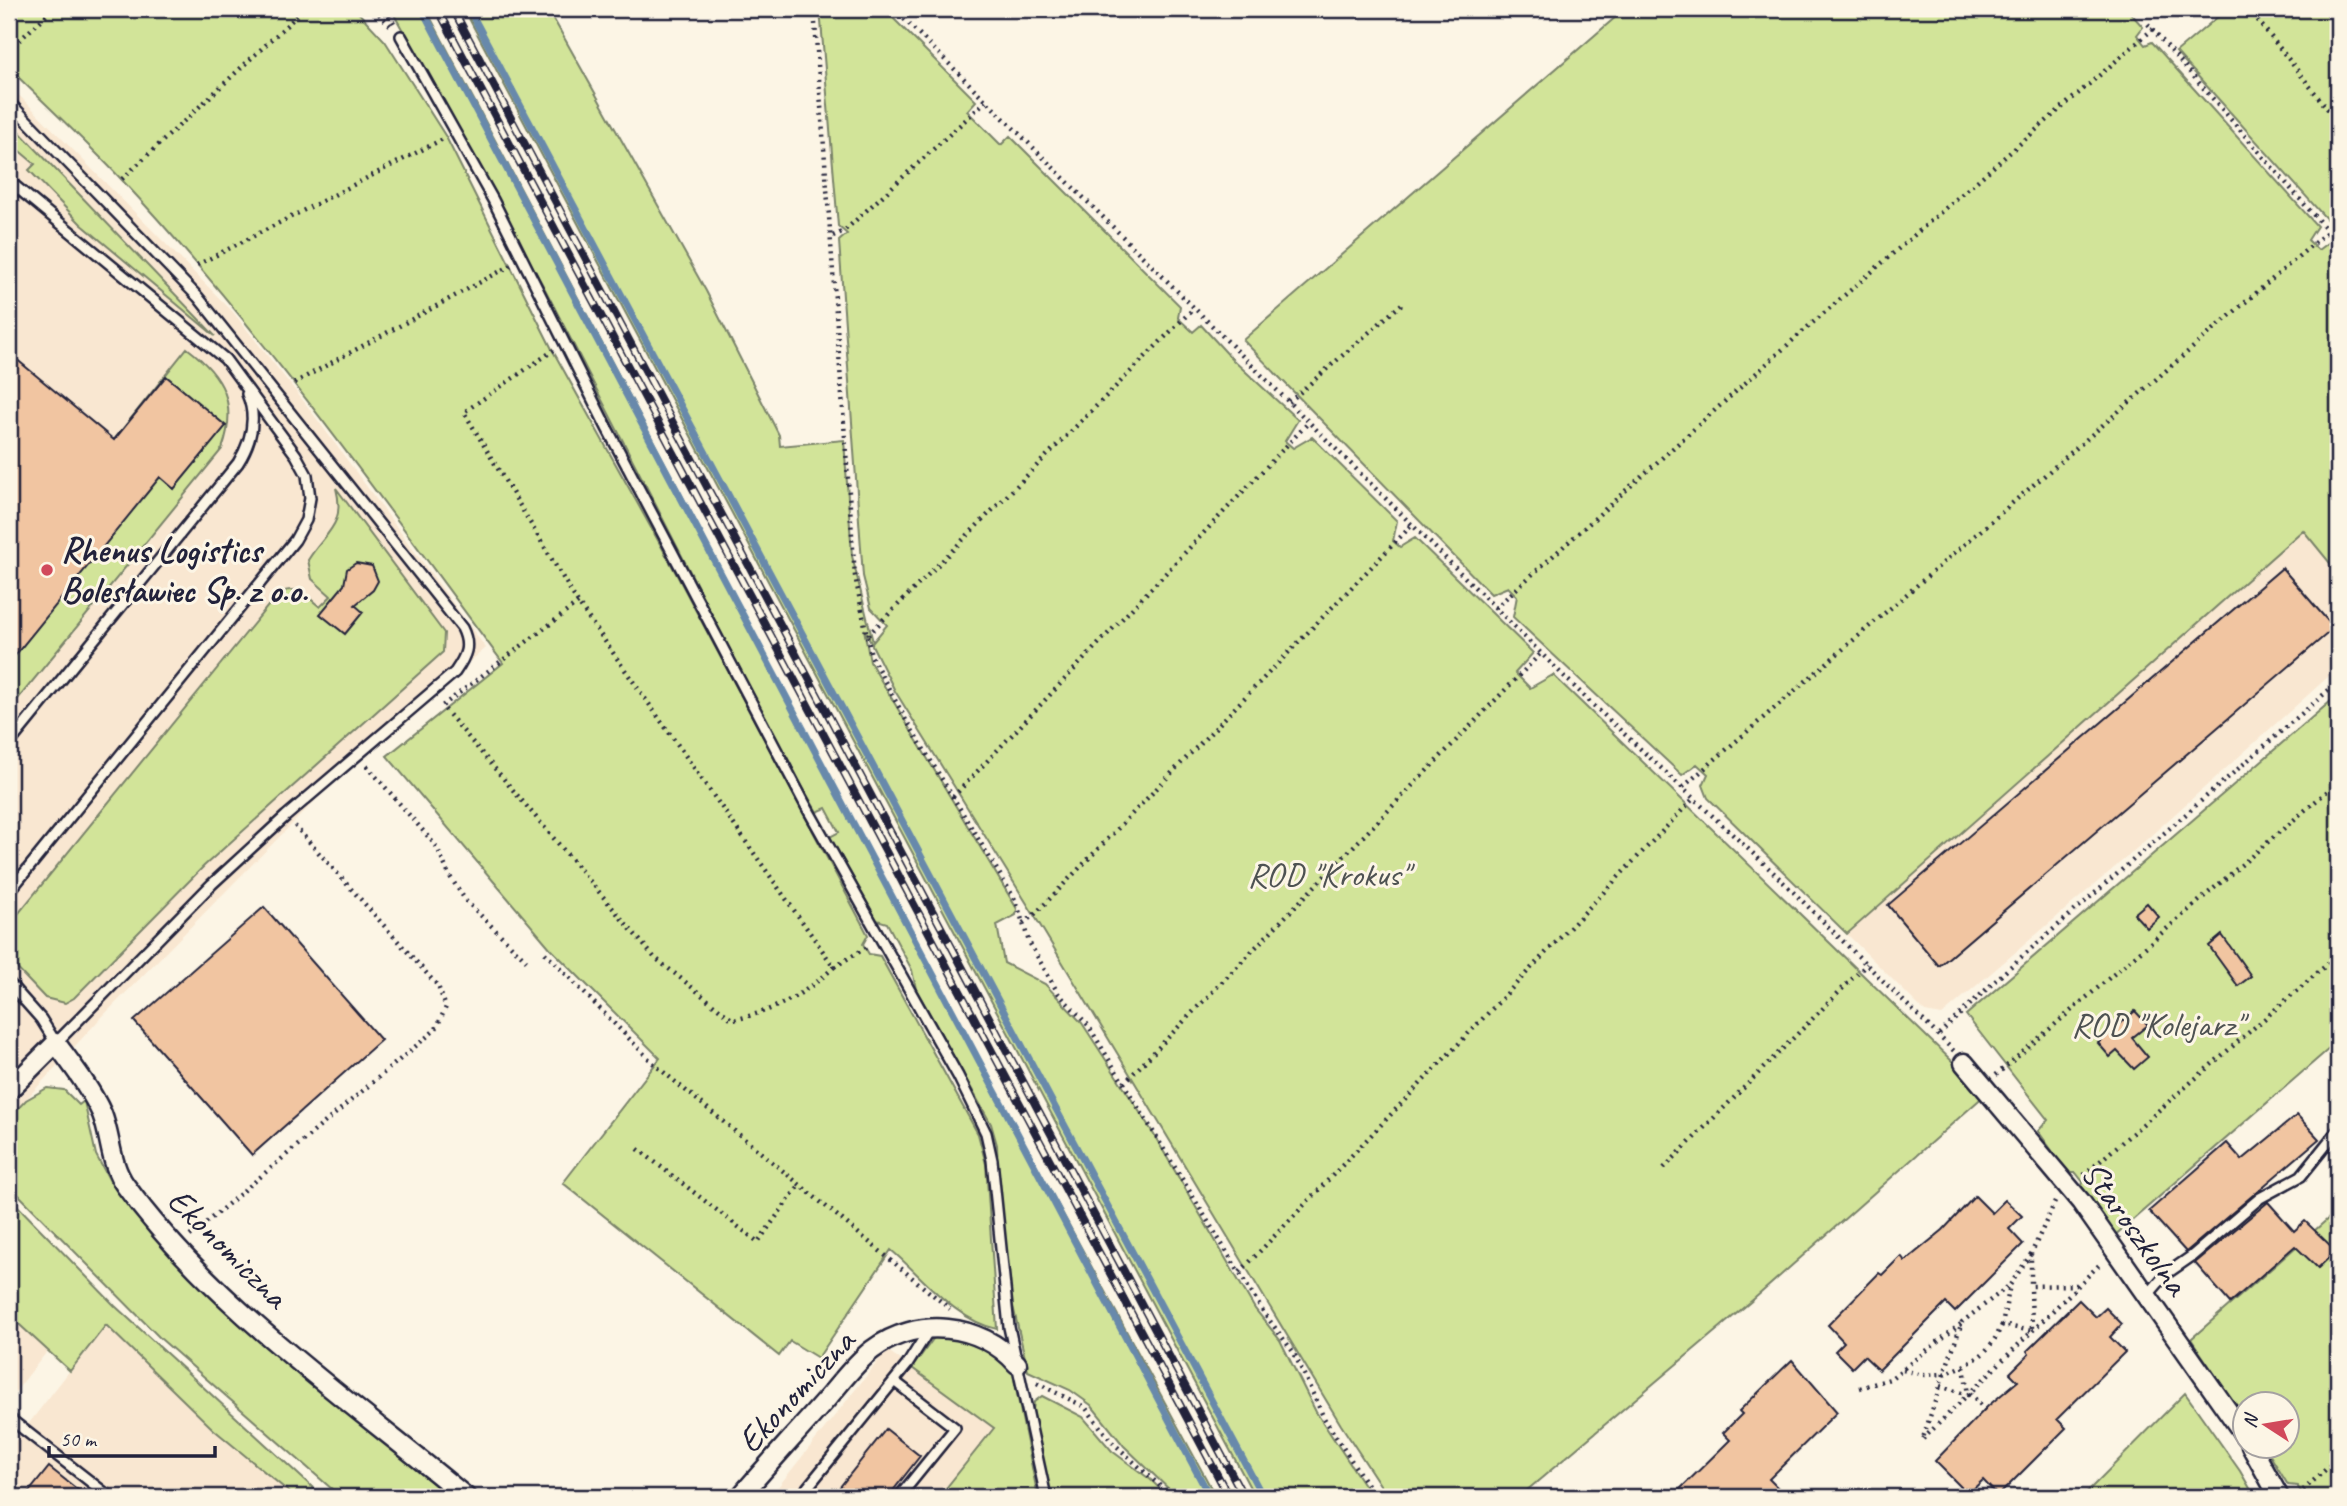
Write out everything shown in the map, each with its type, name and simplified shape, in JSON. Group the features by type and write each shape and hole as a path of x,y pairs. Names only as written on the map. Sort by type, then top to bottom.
{"street":[{"path":"9,1090 56,1043"},
{"name":"Ekonomiczna","path":"56,1043 103,1116 108,1143 122,1181 176,1248 267,1333 466,1497"},
{"name":"Staroszkolna","path":"1964,1063 2069,1187 2232,1419"},
{"name":"Ekonomiczna","path":"740,1497 873,1350 904,1336 929,1330 959,1329 982,1337 999,1347 1018,1370"},
{"path":"2258,1460 2279,1497"}],"lane":[{"path":"401,36 493,200 564,345 806,806 958,1076 986,1133 992,1160 1009,1327 1046,1497"},
{"path":"9,103 198,297 462,628 468,641 466,656 454,672 286,816 212,884 56,1043 41,1019 9,983"},
{"path":"9,181 225,359 296,455 307,475 310,498 306,520 295,540 9,892"},
{"path":"9,744 238,463 250,443 253,421 250,398 239,378"},
{"path":"2146,1297 2166,1274 2192,1256 2260,1198 2301,1175 2338,1130"},
{"path":"819,1497 807,1488 894,1381 929,1330"},
{"path":"894,1381 955,1428 899,1497"},
{"path":"9,1418 110,1497"}],"path":[{"path":"9,50 52,9"},
{"path":"122,179 304,9"},
{"path":"374,9 401,36"},
{"path":"814,9 833,236 855,576 871,656 1016,901 1029,942 1058,993 1088,1026 1265,1313 1294,1353 1324,1418 1375,1497"},
{"path":"894,9 1495,608 1867,964 1964,1063"},
{"path":"2249,9 2338,122"},
{"path":"2148,24 2338,243"},
{"path":"1495,608 1802,332 2153,29"},
{"path":"833,236 844,231 986,101"},
{"path":"197,265 455,132"},
{"path":"1683,787 2328,231"},
{"path":"294,383 522,260"},
{"path":"1289,402 1404,302"},
{"path":"868,635 1194,308"},
{"path":"564,345 464,412 578,603 834,967"},
{"path":"953,797 1309,422"},
{"path":"1023,923 1044,906 1412,525"},
{"path":"578,603 442,706 654,957 733,1020 760,1014 810,990 834,967 881,940"},
{"path":"1124,1083 1541,653"},
{"path":"1938,1034 2010,967 2338,682"},
{"path":"358,755 437,847 449,875 467,901 527,961"},
{"path":"1983,1087 2338,782"},
{"path":"1240,1272 1694,798"},
{"path":"176,1248 436,1029 446,1007 438,986 286,816"},
{"path":"545,953 655,1065 982,1337"},
{"path":"2069,1187 2338,955"},
{"path":"1664,1168 1867,964"},
{"path":"638,1149 758,1242 800,1184"},
{"path":"1860,1388 1890,1380 2010,1285 2031,1255 2055,1202"},
{"path":"2031,1255 2032,1331"},
{"path":"1962,1322 1923,1439 2100,1264"},
{"path":"2031,1286 2079,1284"},
{"path":"1903,1370 1923,1375 1944,1374 1964,1366 1993,1345 2002,1325 2010,1285"},
{"path":"2002,1325 2032,1331"},
{"path":"1964,1366 1969,1394"},
{"path":"1018,1370 1085,1407 1111,1441 1172,1497"},
{"path":"1940,1386 1969,1394 1986,1411"},
{"path":"2294,1497 2338,1458"}],"shaded area":[{"path":"9,85 233,312 305,403 486,648 368,747 97,1022 9,1118"},
{"path":"2303,530 2338,573 2338,668 2128,856 1942,1015 1925,1012 1847,934"},
{"path":"9,1315 49,1349 9,1400"},
{"path":"106,1324 213,1429 295,1497 9,1497 9,1449"},
{"path":"887,1350 994,1428 939,1497 770,1497"}],"green space":[{"path":"9,9 355,9 385,41 446,137 553,351 670,562 868,935 863,944 869,954 880,956 978,1134 986,1164 997,1329 968,1317 954,1307 891,1250 818,1358 790,1341 779,1356 563,1183 660,1058 551,949 387,756 503,663 319,416 223,296 122,180 9,68"},
{"path":"391,9 426,9 962,1027 1216,1497 1177,1497 1124,1446 1091,1405 1070,1390 1028,1371 1010,1293 999,1198 997,1145 991,1124 916,989 912,970 887,923 877,920 830,837 839,832 826,808 817,812 785,757 546,291"},
{"name":"ROD \"Krokus\"","path":"464,9 548,9 706,291 779,435 780,446 844,440 852,556 873,642 887,625 871,608 863,576 839,241 847,234 838,226 820,9 884,9 976,101 967,111 1001,145 1010,136 1180,306 1178,318 1193,332 1201,325 1233,360 1298,420 1285,441 1293,448 1312,437 1397,521 1393,541 1400,547 1415,538 1533,653 1515,673 1530,688 1553,675 1986,1094 1755,1298 1519,1497 1388,1497 1341,1425 1034,915 895,691 864,629 870,662 1017,909 1016,915 997,925 1004,963 1045,984 1082,1023 1150,1128 1255,1309 1280,1340 1316,1412 1372,1497 1255,1497"},
{"path":"1625,9 2127,9 2143,27 2137,35 2145,45 2152,42 2317,226 2308,240 2318,250 2330,241 2338,251 2338,573 2303,530 1847,934 1708,798 1703,785 1708,774 1697,764 1682,775 1513,617 1517,596 1508,587 1491,594 1243,340"},
{"path":"2227,9 2338,9 2338,232 2176,52"},
{"path":"9,121 215,336 81,224 29,170 35,164 9,142"},
{"path":"187,348 210,369 224,392 228,418 222,449 9,710 9,572"},
{"path":"336,488 444,633 443,652 204,866 74,998 65,1003 45,998 9,960 9,925 276,596 294,590 320,607 331,596 312,579 308,560 336,520"},
{"name":"ROD \"Kolejarz\"","path":"2338,695 2338,1041 2113,1237 2081,1191 2083,1182 2076,1173 2068,1173 2038,1131 2048,1120 1966,1015"},
{"path":"47,1088 64,1090 79,1105 84,1101 96,1155 112,1185 196,1282 449,1497 341,1497 161,1339 9,1185 9,1118 26,1100"},
{"path":"9,1197 115,1306 323,1497 295,1497 213,1429 106,1325 70,1371 9,1315"},
{"path":"2338,1210 2338,1497 2305,1497 2297,1486 2288,1485 2273,1460 2302,1460 2302,1390 2232,1390 2232,1400 2191,1339"},
{"path":"936,1335 973,1341 1011,1364 1038,1497 939,1497 994,1428 912,1368"},
{"path":"2185,1393 2255,1497 2082,1497"},
{"path":"1042,1396 1083,1417 1112,1451 1151,1480 1168,1497 1048,1497 1033,1410 1034,1402"}],"building":[{"name":"Rhenus Logistics Bolesławiec Sp. z o.o.","path":"9,353 114,440 166,376 226,426 174,489 160,477 9,663"},
{"path":"356,563 372,566 378,581 373,590 355,605 363,612 345,634 320,614 344,585 347,569"},
{"path":"2282,568 2334,628 1939,966 1888,905"},
{"path":"2147,903 2159,917 2147,928 2134,914"},
{"path":"264,907 381,1040 252,1155 134,1021"},
{"path":"2222,935 2251,976 2238,986 2209,946"},
{"path":"2135,1011 2148,1025 2132,1038 2148,1057 2134,1069 2117,1051 2110,1057 2098,1043"},
{"path":"2297,1115 2319,1139 2186,1252 2149,1211 2227,1143 2242,1160"},
{"path":"1975,1196 1992,1213 2005,1200 2022,1216 2009,1229 2023,1244 1955,1312 1946,1303 1879,1370 1864,1356 1852,1368 1835,1351 1844,1342 1828,1325 1879,1273 1882,1275 1901,1256 1905,1261 1943,1230"},
{"path":"2268,1202 2294,1231 2305,1221 2336,1251 2318,1268 2295,1246 2230,1303 2195,1263"},
{"path":"2079,1300 2096,1317 2106,1308 2122,1324 2110,1337 2125,1352 2057,1419 2066,1428 1998,1496 1983,1480 1968,1494 1935,1461 1988,1406 2018,1381 2010,1373 2029,1354 2027,1351"},
{"path":"1792,1360 1837,1412 1769,1479 1778,1488 1769,1497 1672,1497 1730,1440 1723,1433 1742,1414 1739,1411"},
{"path":"886,1429 920,1456 888,1497 832,1497"},
{"path":"49,1467 87,1497 25,1497"}],"waterway":[{"path":"422,9 1210,1497"},
{"path":"469,9 1263,1497"}],"railway":[{"path":"438,9 1229,1497"},
{"path":"453,9 1244,1497"}],"place":[{"name":"Rhenus Logistics Bolesławiec Sp. z o.o.","path":"47,570"}]}
